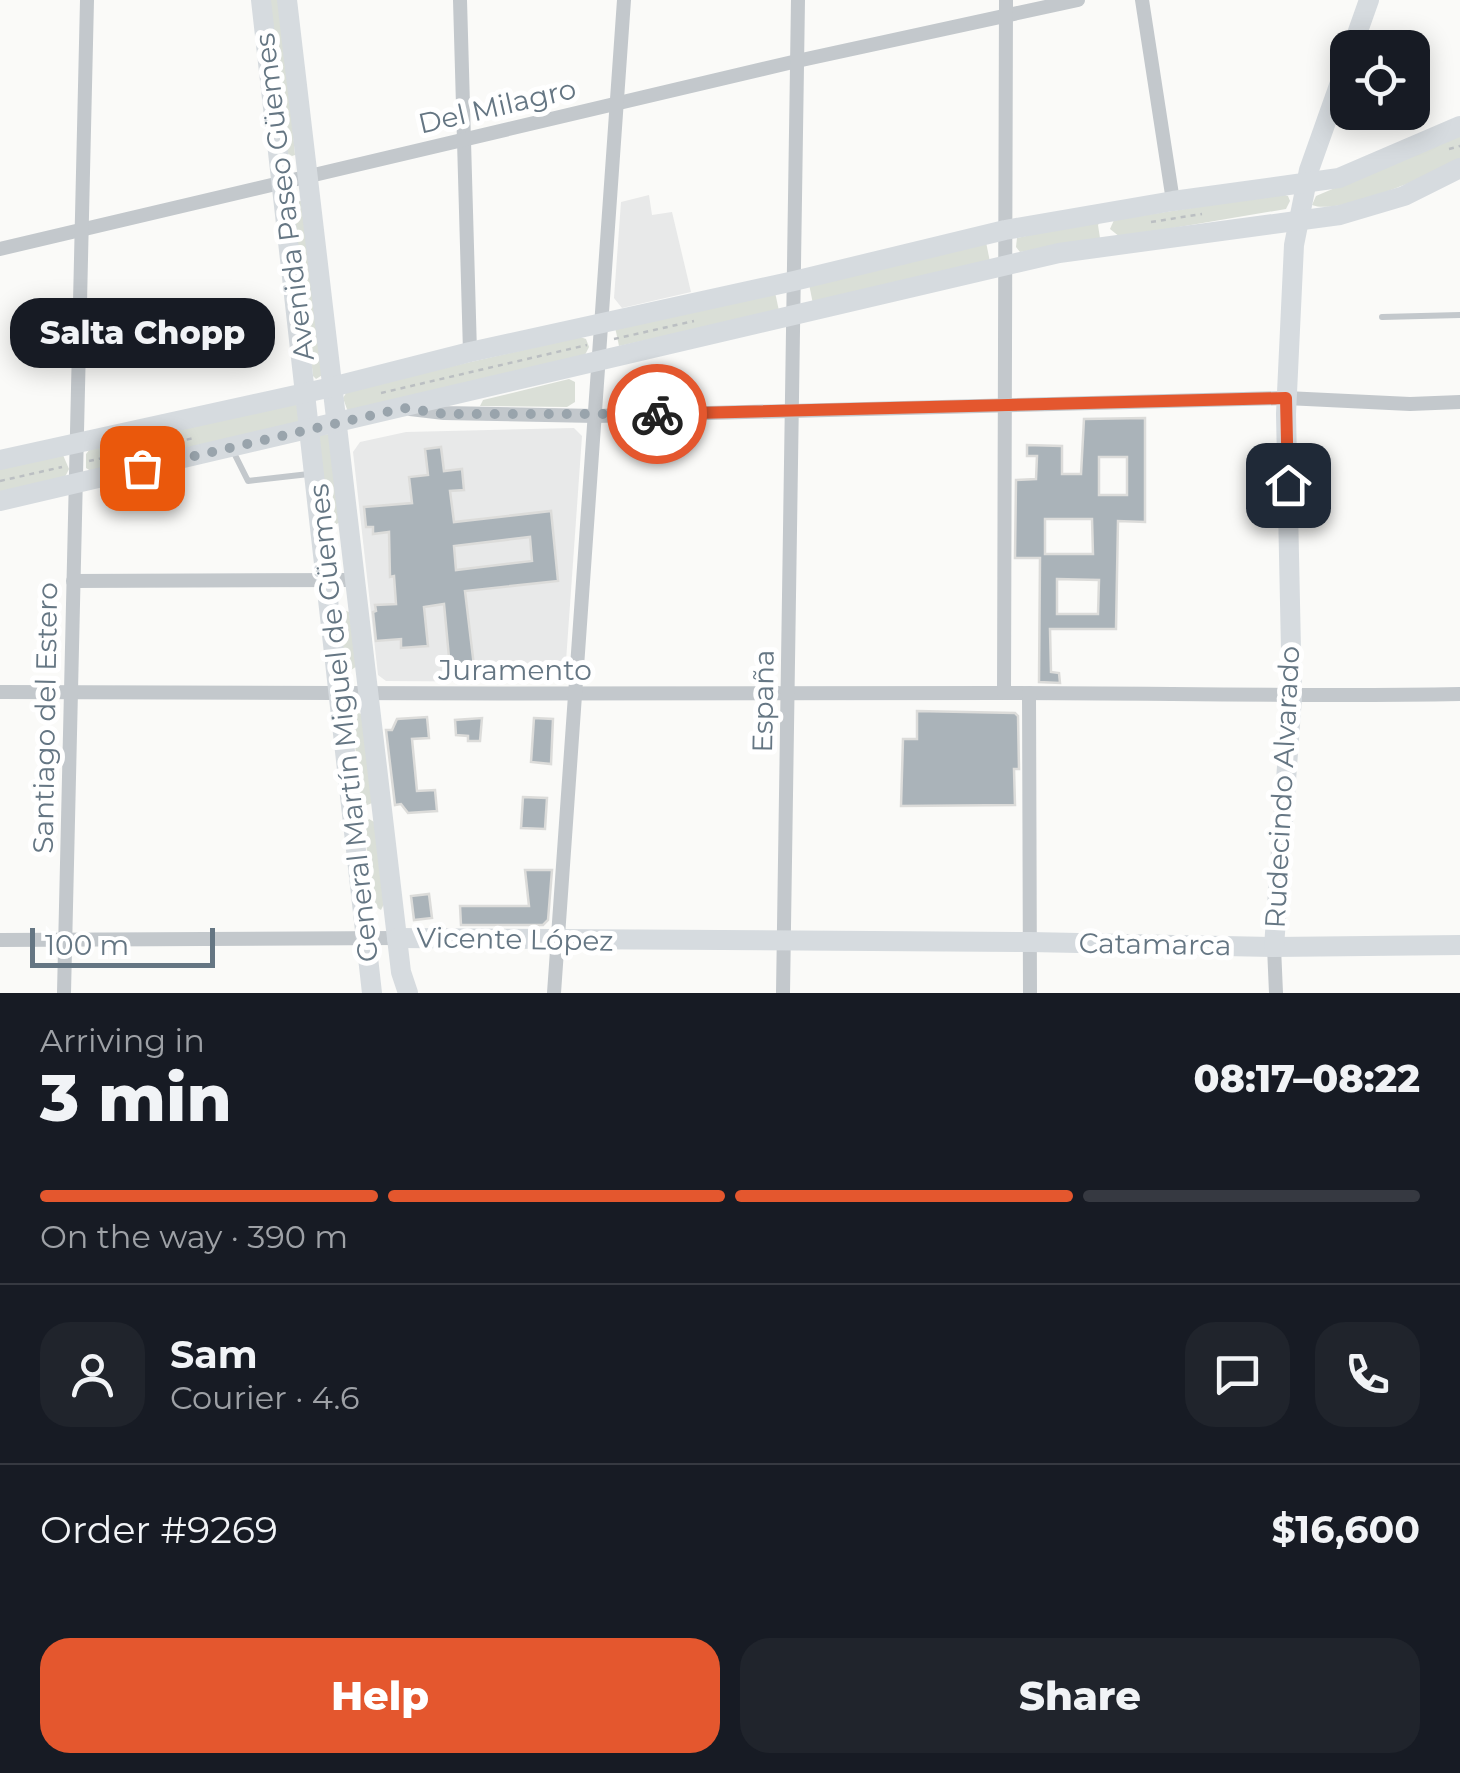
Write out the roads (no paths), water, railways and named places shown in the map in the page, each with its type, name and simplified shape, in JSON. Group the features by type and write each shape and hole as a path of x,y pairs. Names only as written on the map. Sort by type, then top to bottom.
{"main road":[{"name":"Avenida Paseo Güemes","path":"261,0 306,393"},
{"name":"Avenida Paseo Güemes","path":"287,0 332,387"},
{"path":"1358,30 1369,0"},
{"name":"Rudecindo Alvarado","path":"1274,947 1292,698 1286,398 1298,221 1330,114"},
{"path":"0,501 75,464 306,393 1005,230 1352,174 1460,126"},
{"path":"0,460 75,464 231,448 1059,253 1362,210 1404,196 1460,168"},
{"path":"1114,210 1106,218 1104,233 1118,244"},
{"name":"General Martín Miguel de Güemes","path":"332,387 401,972 408,993"},
{"name":"General Martín Miguel de Güemes","path":"306,393 372,993"},
{"path":"354,814 383,811"},
{"name":"Vicente López","path":"397,938 1030,942"},
{"name":"Catamarca","path":"1030,942 1460,946"}],"street":[{"name":"Santiago del Estero","path":"64,993 87,0"},
{"path":"460,0 470,352"},
{"path":"554,993 624,0"},
{"name":"España","path":"783,993 798,0"},
{"path":"1004,693 1006,0"},
{"name":"Del Milagro","path":"0,249 796,60 1078,0"},
{"path":"1142,0 1172,201"},
{"path":"404,408 444,414 596,416 1286,398 1410,404 1460,402"},
{"path":"73,581 354,580"},
{"name":"Juramento","path":"0,692 341,696 1029,693 1292,698 1460,694"},
{"path":"1029,693 1030,993"},
{"name":"Vicente López","path":"0,940 397,938"},
{"name":"Rudecindo Alvarado","path":"1274,947 1276,993"}],"lane":[{"path":"1382,317 1460,315"},
{"path":"231,448 248,481 316,473"}],"place":[{"name":"Salta Chopp","path":"142,468"}]}
